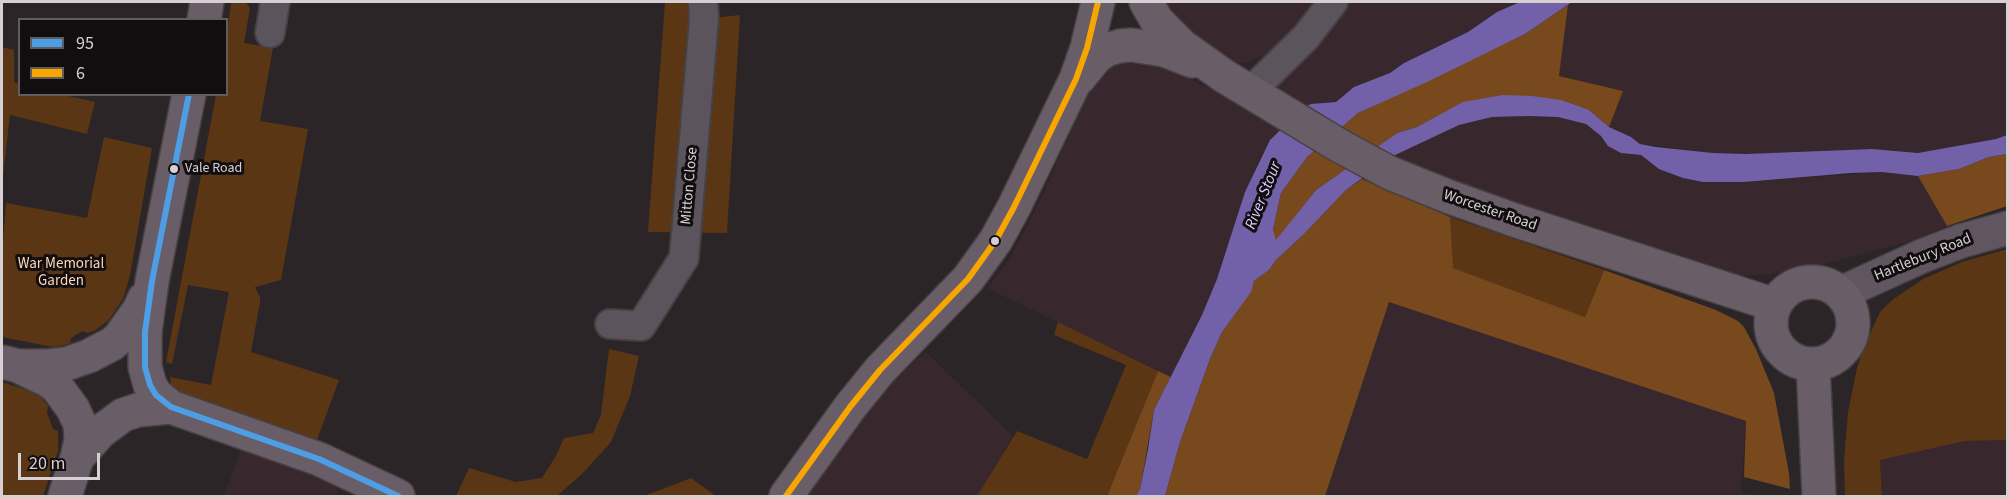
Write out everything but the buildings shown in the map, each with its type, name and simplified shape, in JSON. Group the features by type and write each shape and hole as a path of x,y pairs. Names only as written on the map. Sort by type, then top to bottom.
{"main road":[{"path":"204,18 207,2"},
{"path":"786,496 865,388 981,263 1014,207 1068,95 1087,48 1098,2"},
{"path":"1146,2 1157,21 1182,46 1249,91"},
{"path":"1068,95 1096,57 1106,50 1131,45 1164,50 1249,91"},
{"name":"Worcester Road","path":"1249,91 1340,146 1411,182 1517,220 1775,305"},
{"path":"189,96 152,281 145,332 147,380 156,395 171,407 319,459 398,496"},
{"name":"Hartlebury Road","path":"1841,294 1922,256 1961,241 2007,228"},
{"path":"10,364 49,366 66,364 89,356 112,344 134,319 152,281"},
{"path":"1811,282 1832,287 1841,294 1852,312 1852,333 1848,344 1833,359 1823,363 1813,365 1792,360 1777,345 1771,325 1775,305 1790,289 1800,284 1811,282"},
{"path":"10,364 49,381 57,387 73,409 80,424 81,440 65,496"},
{"path":"1813,365 1819,496"},
{"path":"77,458 100,432 123,415 138,410 171,407"}],"street":[{"path":"270,33 275,2"},
{"name":"Mitton Close","path":"610,324 642,327 684,258 704,19 703,2"},
{"path":"1249,91 1306,37 1333,2"}],"shaded area":[{"path":"1159,2 1317,2 1299,26 1272,51 1246,63 1233,62 1201,44"},
{"path":"1333,2 1520,2 1497,12 1468,32 1404,63 1390,73 1354,87 1336,102 1311,104 1303,108 1279,90 1276,84"},
{"path":"1572,2 2007,2 2007,135 1918,153 1872,149 1745,154 1713,153 1640,144 1631,137 1609,127 1623,91 1559,76 1568,5"},
{"path":"1568,5 1559,76 1623,91 1609,127 1589,110 1463,103 1417,127 1397,133 1316,190 1276,241 1273,229 1281,193 1307,157 1358,113 1525,34"},
{"path":"1121,63 1159,67 1183,76 1224,95 1280,130 1270,140 1260,158 1245,192 1217,279 1171,377 987,288 1010,259 1043,194 1096,78 1110,66"},
{"path":"1492,117 1558,117 1586,124 1609,146 1621,153 1641,155 1659,169 1683,178 1703,182 1744,182 1882,172 1918,176 1947,226 1913,240 1814,267 1772,274 1740,276 1465,188 1391,157 1459,125"},
{"path":"2007,154 2007,206 1947,226 1918,176 1959,169 1989,157"},
{"path":"1362,179 1450,217 1453,268 1585,317 1604,270 1716,310 1738,321 1744,327 1756,349 1774,393 1790,489 1744,477 1746,421 1389,302 1325,496 1165,496 1180,442 1222,332 1250,292 1254,281 1269,270 1276,260 1346,190"},
{"path":"1389,302 1746,421 1741,493 1760,496 1325,496"},
{"path":"926,352 1013,436 977,496 800,496 882,393"},
{"path":"1158,371 1171,377 1154,410 1140,489 1136,496 1107,496"},
{"path":"2007,440 2007,496 1882,496 1880,460 1965,441"},
{"path":"242,447 338,484 336,496 224,496"}],"green space":[{"path":"246,2 250,8 244,43 273,48 260,121 308,129 281,280 255,287 260,302 251,352 339,380 317,440 178,393 171,387 170,377 211,385 229,292 188,285 172,364 166,362 216,96 228,96 228,24 231,4"},
{"path":"665,2 703,2 704,19 740,15 727,233 648,232"},
{"path":"2,47 14,50 14,82 18,84 18,96 68,96 95,102 87,134 10,115 2,185"},
{"name":"War Memorial Garden","path":"104,137 152,148 130,275 123,299 108,321 94,331 87,333 83,331 77,334 71,338 70,343 53,347 2,337 2,254 6,203 87,218"},
{"path":"1450,217 1604,270 1585,317 1452,268"},
{"path":"2007,249 2007,440 1965,441 1880,460 1882,496 1845,496 1844,460 1848,412 1857,368 1880,312 1892,300 1923,279 1962,262"},
{"path":"1058,322 1158,371 1107,496 977,496 1017,431 1087,459 1126,365 1054,335"},
{"path":"609,349 639,356 630,396 611,442 582,474 557,496 456,496 469,468 516,482 542,478 564,438 593,433 601,415"},
{"path":"2,382 41,397 48,406 47,413 53,429 58,431 58,451 43,496 2,496"},
{"path":"691,478 716,496 644,496"}],"water":[{"name":"River Stour","path":"1520,2 1572,2 1525,34 1358,113 1307,157 1281,193 1273,229 1276,240 1316,190 1397,133 1417,127 1463,102 1503,95 1561,100 1589,110 1609,127 1631,137 1640,144 1656,147 1745,154 1872,149 1918,153 2007,135 2007,154 1989,157 1959,169 1918,176 1882,172 1744,182 1703,182 1683,178 1659,169 1641,155 1621,153 1608,146 1601,136 1586,124 1558,117 1492,117 1459,125 1391,157 1346,190 1276,260 1269,270 1254,281 1251,292 1222,332 1210,359 1180,442 1165,496 1136,496 1140,489 1154,410 1202,315 1217,279 1245,192 1270,140 1303,108 1311,104 1336,102 1354,87 1390,73 1404,63 1468,32 1497,12"}],"transit line":[{"name":"6","path":"786,496 850,407 880,370 968,279 996,240 1076,79 1087,48 1098,2"},
{"name":"95","path":"189,96 152,281 145,332 145,367 150,385 156,395 171,407 319,459 398,496"}],"place":[{"name":"Vale Road","path":"174,169"}]}
